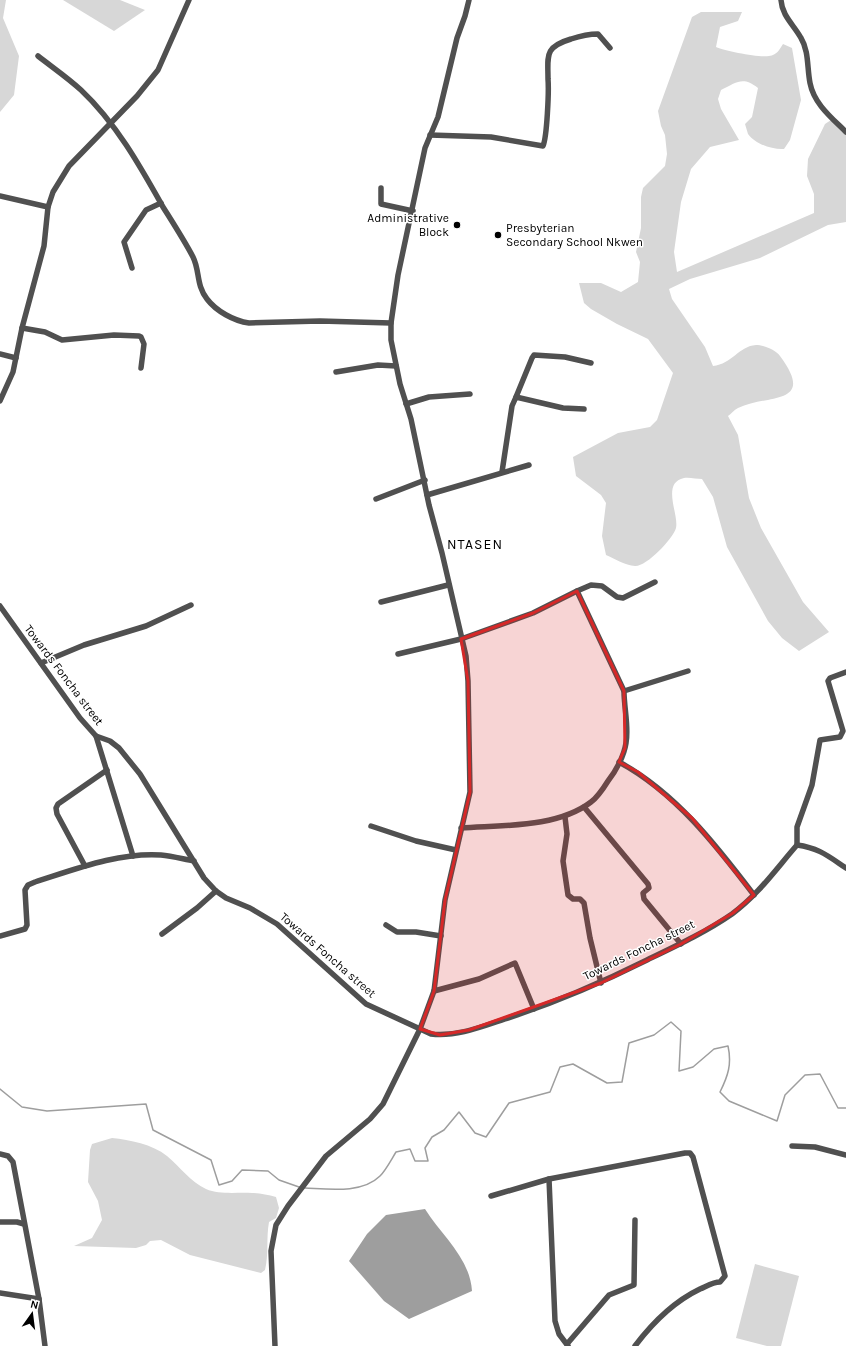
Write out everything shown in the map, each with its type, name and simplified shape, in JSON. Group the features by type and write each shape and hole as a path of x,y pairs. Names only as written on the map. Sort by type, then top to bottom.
{"street":[{"path":"0,401 13,372 22,328 44,246 48,206 53,192 68,166 110,123 158,70 189,0"},
{"path":"275,1346 272,1298 273,1238 281,1214 326,1156 370,1119 380,1108 420,1029 434,991 445,900 461,828 469,801 471,784 467,670 425,480 396,366 391,340 391,323 398,275 413,211 425,148 438,116 457,38 469,0"},
{"path":"781,0 789,22 801,38 804,46 813,93 823,108 846,132"},
{"path":"430,135 491,137 543,146 548,77 546,64 552,49 557,44 589,34 598,34 610,48"},
{"path":"38,56 81,90 110,123 133,153 195,261 198,280 204,294 208,301 225,314 242,322 249,323 320,321 391,323"},
{"path":"381,188 381,204 413,211"},
{"path":"0,196 48,206"},
{"path":"132,268 124,242 146,210 161,203"},
{"path":"22,328 45,332 62,340 114,335 142,337 144,344 141,368"},
{"path":"0,354 16,358"},
{"path":"502,472 512,406 534,355 565,357 592,363"},
{"path":"336,372 378,365 396,366"},
{"path":"406,404 430,396 470,394"},
{"path":"516,397 563,408 584,409"},
{"path":"427,494 529,465"},
{"path":"376,499 425,480"},
{"path":"398,654 461,639 533,613 577,591 597,584 617,597 623,598 655,582"},
{"path":"381,602 448,585"},
{"path":"461,828 519,824 565,817 584,807 599,794 613,775 627,742 624,691 577,591"},
{"path":"42,662 84,645 146,626 191,605"},
{"name":"Towards Foncha street","path":"0,606 42,662 80,718 96,736 110,741 127,756 140,774 204,878 216,891 226,898 250,908 277,924 366,1004 420,1029 440,1035 454,1034 534,1010 601,983 681,944 732,914 754,895 797,845"},
{"path":"624,691 688,672"},
{"path":"846,672 830,678 828,681 843,731 840,737 820,740 812,785 798,827 797,845 812,847 823,852 846,868"},
{"path":"96,736 133,856"},
{"path":"619,762 638,772 692,818 727,859 754,895"},
{"path":"85,866 57,814 56,808 58,804 107,770"},
{"path":"584,807 648,884 649,888 644,893 644,899 681,944"},
{"path":"565,817 567,834 563,860 568,895 573,899 580,899 584,903 590,938 601,983"},
{"path":"371,826 406,838 456,850"},
{"path":"0,936 25,929 27,925 24,896 28,885 85,866 133,856 160,855 194,861"},
{"path":"162,934 197,908 216,891"},
{"path":"386,925 397,932 416,932 441,936"},
{"path":"434,991 479,979 515,962 534,1010"},
{"path":"792,1146 815,1147 846,1155"},
{"path":"491,1196 549,1179 690,1153 693,1157 725,1276 720,1282 714,1282 690,1294 672,1306 656,1319 635,1346"},
{"path":"0,1154 8,1156 13,1162 45,1346"},
{"path":"549,1179 555,1321 559,1334 567,1345 609,1295 634,1285 635,1220"},
{"path":"0,1222 17,1222 24,1224"},
{"path":"0,1293 38,1299"}],"highlighted area":[{"path":"577,591 624,691 625,748 619,762 638,772 692,818 754,895 733,913 681,944 601,983 469,1030 440,1035 420,1029 434,991 445,900 470,792 468,681 461,639 533,613"}],"shaded area":[{"path":"0,0 6,0 3,18 19,56 14,95 0,112"},
{"path":"63,0 120,0 145,10 114,31"},
{"path":"701,12 742,12 738,21 720,27 716,47 742,54 758,56 772,55 779,50 783,44 792,48 801,100 790,140 784,149 775,148 764,146 751,138 745,124 752,117 758,88 753,84 744,81 721,90 718,99 721,109 739,140 710,147 691,169 681,202 674,252 677,272 814,213 814,194 807,176 808,159 825,124 834,118 846,128 846,222 828,225 760,258 690,279 669,289 672,299 705,347 713,366 720,365 745,348 759,345 770,348 776,352 790,372 793,383 791,391 784,396 738,408 728,416 738,435 749,498 761,528 803,602 829,632 799,651 782,638 768,621 727,547 713,497 702,479 684,478 677,481 673,486 672,500 676,522 674,533 658,552 646,562 635,566 620,562 606,555 602,536 606,503 601,495 576,476 573,457 618,433 650,427 657,420 673,373 648,339 617,324 591,309 584,303 579,283 601,283 621,292 638,282 640,262 636,252 641,228 641,197 643,188 665,166 667,154 665,135 661,126 658,111 692,17"},
{"path":"112,1138 141,1143 155,1148 172,1160 190,1178 211,1191 255,1193 276,1197 279,1208 276,1218 269,1222 265,1270 261,1273 190,1255 161,1240 150,1241 146,1245 136,1248 74,1246 92,1238 102,1220 98,1201 88,1182 90,1150 92,1144"},
{"path":"425,1209 461,1258 470,1279 472,1291 409,1319 384,1301 349,1261 367,1234 386,1215"},
{"path":"755,1264 799,1276 781,1346 767,1346 736,1338"}],"waterway":[{"path":"305,1188 344,1189 364,1186 373,1182 380,1176 396,1152 410,1149 415,1161 428,1161 425,1148 432,1137 444,1130 459,1112 475,1133 486,1137 509,1103 550,1092 560,1067 573,1064 607,1083 622,1082 629,1043 654,1035 671,1022 681,1031 679,1071 693,1067 714,1049 728,1046 730,1059 725,1081 720,1092 729,1101 777,1121 785,1095 805,1075 820,1074 838,1108 846,1108"},
{"path":"0,1089 22,1107 47,1111 146,1104 153,1130 211,1160 219,1185 232,1181 242,1170 268,1171 279,1180 299,1187"}],"place":[{"name":"Administrative Block","path":"457,225"},
{"name":"Presbyterian Secondary School Nkwen","path":"498,235"}],"district":[{"name":"NTASEN","path":"475,544"}]}
